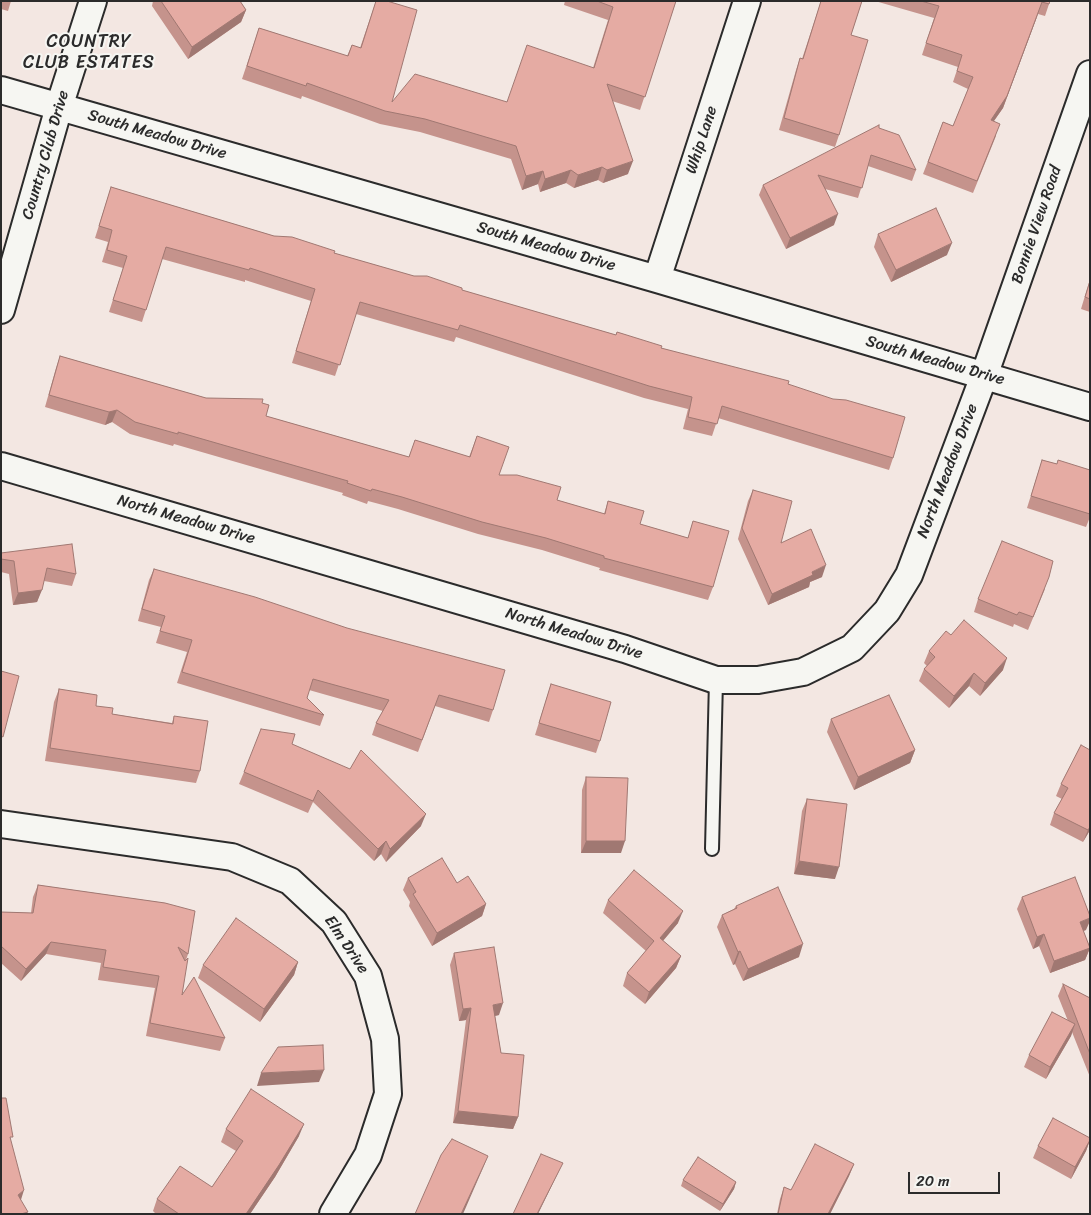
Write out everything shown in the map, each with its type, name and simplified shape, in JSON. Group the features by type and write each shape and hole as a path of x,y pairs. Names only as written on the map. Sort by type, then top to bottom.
{"street":[{"name":"Country Club Drive","path":"1,310 59,108 93,1"},
{"name":"Whip Lane","path":"657,279 747,1"},
{"name":"Bonnie View Road","path":"984,376 1090,74"},
{"name":"South Meadow Drive","path":"1,90 657,279 1090,407"},
{"name":"North Meadow Drive","path":"1,466 625,649 716,680 758,680 803,672 852,648 887,611 909,575 984,376"},
{"name":"Elm Drive","path":"1,824 232,858 290,881 334,922 368,976 385,1039 388,1094 368,1155 333,1214"}],"lane":[{"path":"712,849 716,680"}],"building":[{"path":"161,1 240,1 246,10 192,47"},
{"path":"376,1 387,1 417,10 392,102 415,74 507,102 527,45 594,68 613,7 597,1 676,1 645,97 607,84 633,161 607,170 602,167 578,175 571,170 545,179 543,171 526,176 516,146 425,119 385,111 307,83 306,86 247,66 259,28 348,56 352,45 361,48"},
{"path":"821,1 862,1 851,35 868,40 839,135 784,118 800,58 803,59"},
{"path":"921,1 1050,1 1049,4 1042,2 1007,96 991,120 1000,124 977,181 928,162 943,122 953,126 973,77 957,71 962,55 926,43 939,6"},
{"path":"879,125 879,128 899,135 916,170 871,155 862,188 818,175 838,214 790,238 763,185"},
{"path":"111,187 274,236 292,237 335,251 334,253 414,276 427,276 462,288 462,290 616,335 617,332 662,346 661,348 789,381 788,384 833,399 846,400 905,417 893,458 722,406 717,424 688,417 692,397 649,386 460,325 458,330 360,302 340,365 296,351 315,289 250,268 249,270 166,247 146,310 113,300 127,256 107,250 112,230 99,226"},
{"path":"936,208 952,243 896,270 878,234"},
{"path":"1090,281 1090,299 1085,297"},
{"path":"60,356 206,398 263,399 262,403 269,405 266,416 409,457 415,440 470,457 477,436 509,447 499,475 517,475 561,487 557,500 605,514 608,501 644,511 640,524 688,538 693,521 729,531 713,587 604,558 604,556 546,538 482,522 402,497 372,489 371,491 347,483 348,481 178,432 178,434 135,422 117,410 109,412 49,395"},
{"path":"1042,460 1057,464 1058,460 1090,470 1090,514 1031,496"},
{"path":"753,490 792,501 781,543 811,529 826,565 812,572 813,575 772,594 742,528"},
{"path":"1002,541 1053,561 1049,577 1033,617 1019,612 1017,615 978,599"},
{"path":"72,544 76,574 47,568 42,590 18,593 14,561 1,559 1,553"},
{"path":"154,569 255,597 347,628 505,670 493,710 439,695 422,740 376,723 389,700 313,679 307,698 324,715 182,672 192,640 160,631 165,616 142,609"},
{"path":"964,620 1007,658 985,683 974,673 954,696 924,669 935,657 929,651 946,631 951,635"},
{"path":"1,671 19,676 3,737 1,736"},
{"path":"551,684 611,702 600,741 539,723"},
{"path":"59,689 97,695 96,706 113,708 112,714 173,724 174,716 208,721 200,771 50,748"},
{"path":"889,695 915,750 858,777 831,719"},
{"path":"261,729 295,734 292,744 350,769 361,750 426,814 390,849 386,841 378,849 318,790 313,801 244,772"},
{"path":"1081,745 1090,750 1090,827 1088,830 1054,813 1068,788 1061,784"},
{"path":"586,777 628,778 625,841 586,841"},
{"path":"807,799 847,804 839,867 799,861"},
{"path":"442,858 457,883 468,876 486,904 437,933 413,894 416,892 408,878"},
{"path":"634,870 683,911 660,938 681,956 649,992 627,973 654,941 608,900"},
{"path":"1075,877 1090,916 1090,918 1080,922 1090,948 1054,961 1044,934 1037,937 1022,897"},
{"path":"38,885 165,903 195,911 188,954 178,947 185,961 188,958 182,995 194,977 225,1038 150,1023 159,976 103,967 106,950 51,942 26,969 1,946 1,912 33,913"},
{"path":"778,887 803,944 748,969 740,951 738,952 722,915 737,908 736,906"},
{"path":"236,918 298,962 264,1009 203,965"},
{"path":"494,947 503,1003 493,1005 501,1053 524,1055 518,1117 458,1111 471,1008 463,1009 454,953"},
{"path":"1063,984 1090,998 1090,1054"},
{"path":"1052,1012 1075,1024 1050,1067 1029,1055"},
{"path":"323,1045 324,1070 261,1073 278,1047"},
{"path":"251,1089 304,1124 246,1214 179,1214 157,1199 180,1166 212,1187 243,1141 226,1129"},
{"path":"1,1098 6,1098 13,1137 10,1137 24,1190 18,1195 28,1212 21,1214 1,1214"},
{"path":"1053,1118 1090,1138 1075,1167 1038,1146"},
{"path":"452,1139 488,1156 462,1212 461,1214 415,1214 441,1155"},
{"path":"815,1144 854,1164 828,1214 778,1214 784,1187 791,1190"},
{"path":"541,1154 563,1163 537,1214 513,1214"},
{"path":"698,1157 736,1182 723,1204 683,1180"}],"district":[{"name":"COUNTRY CLUB ESTATES","path":"89,52"}]}
